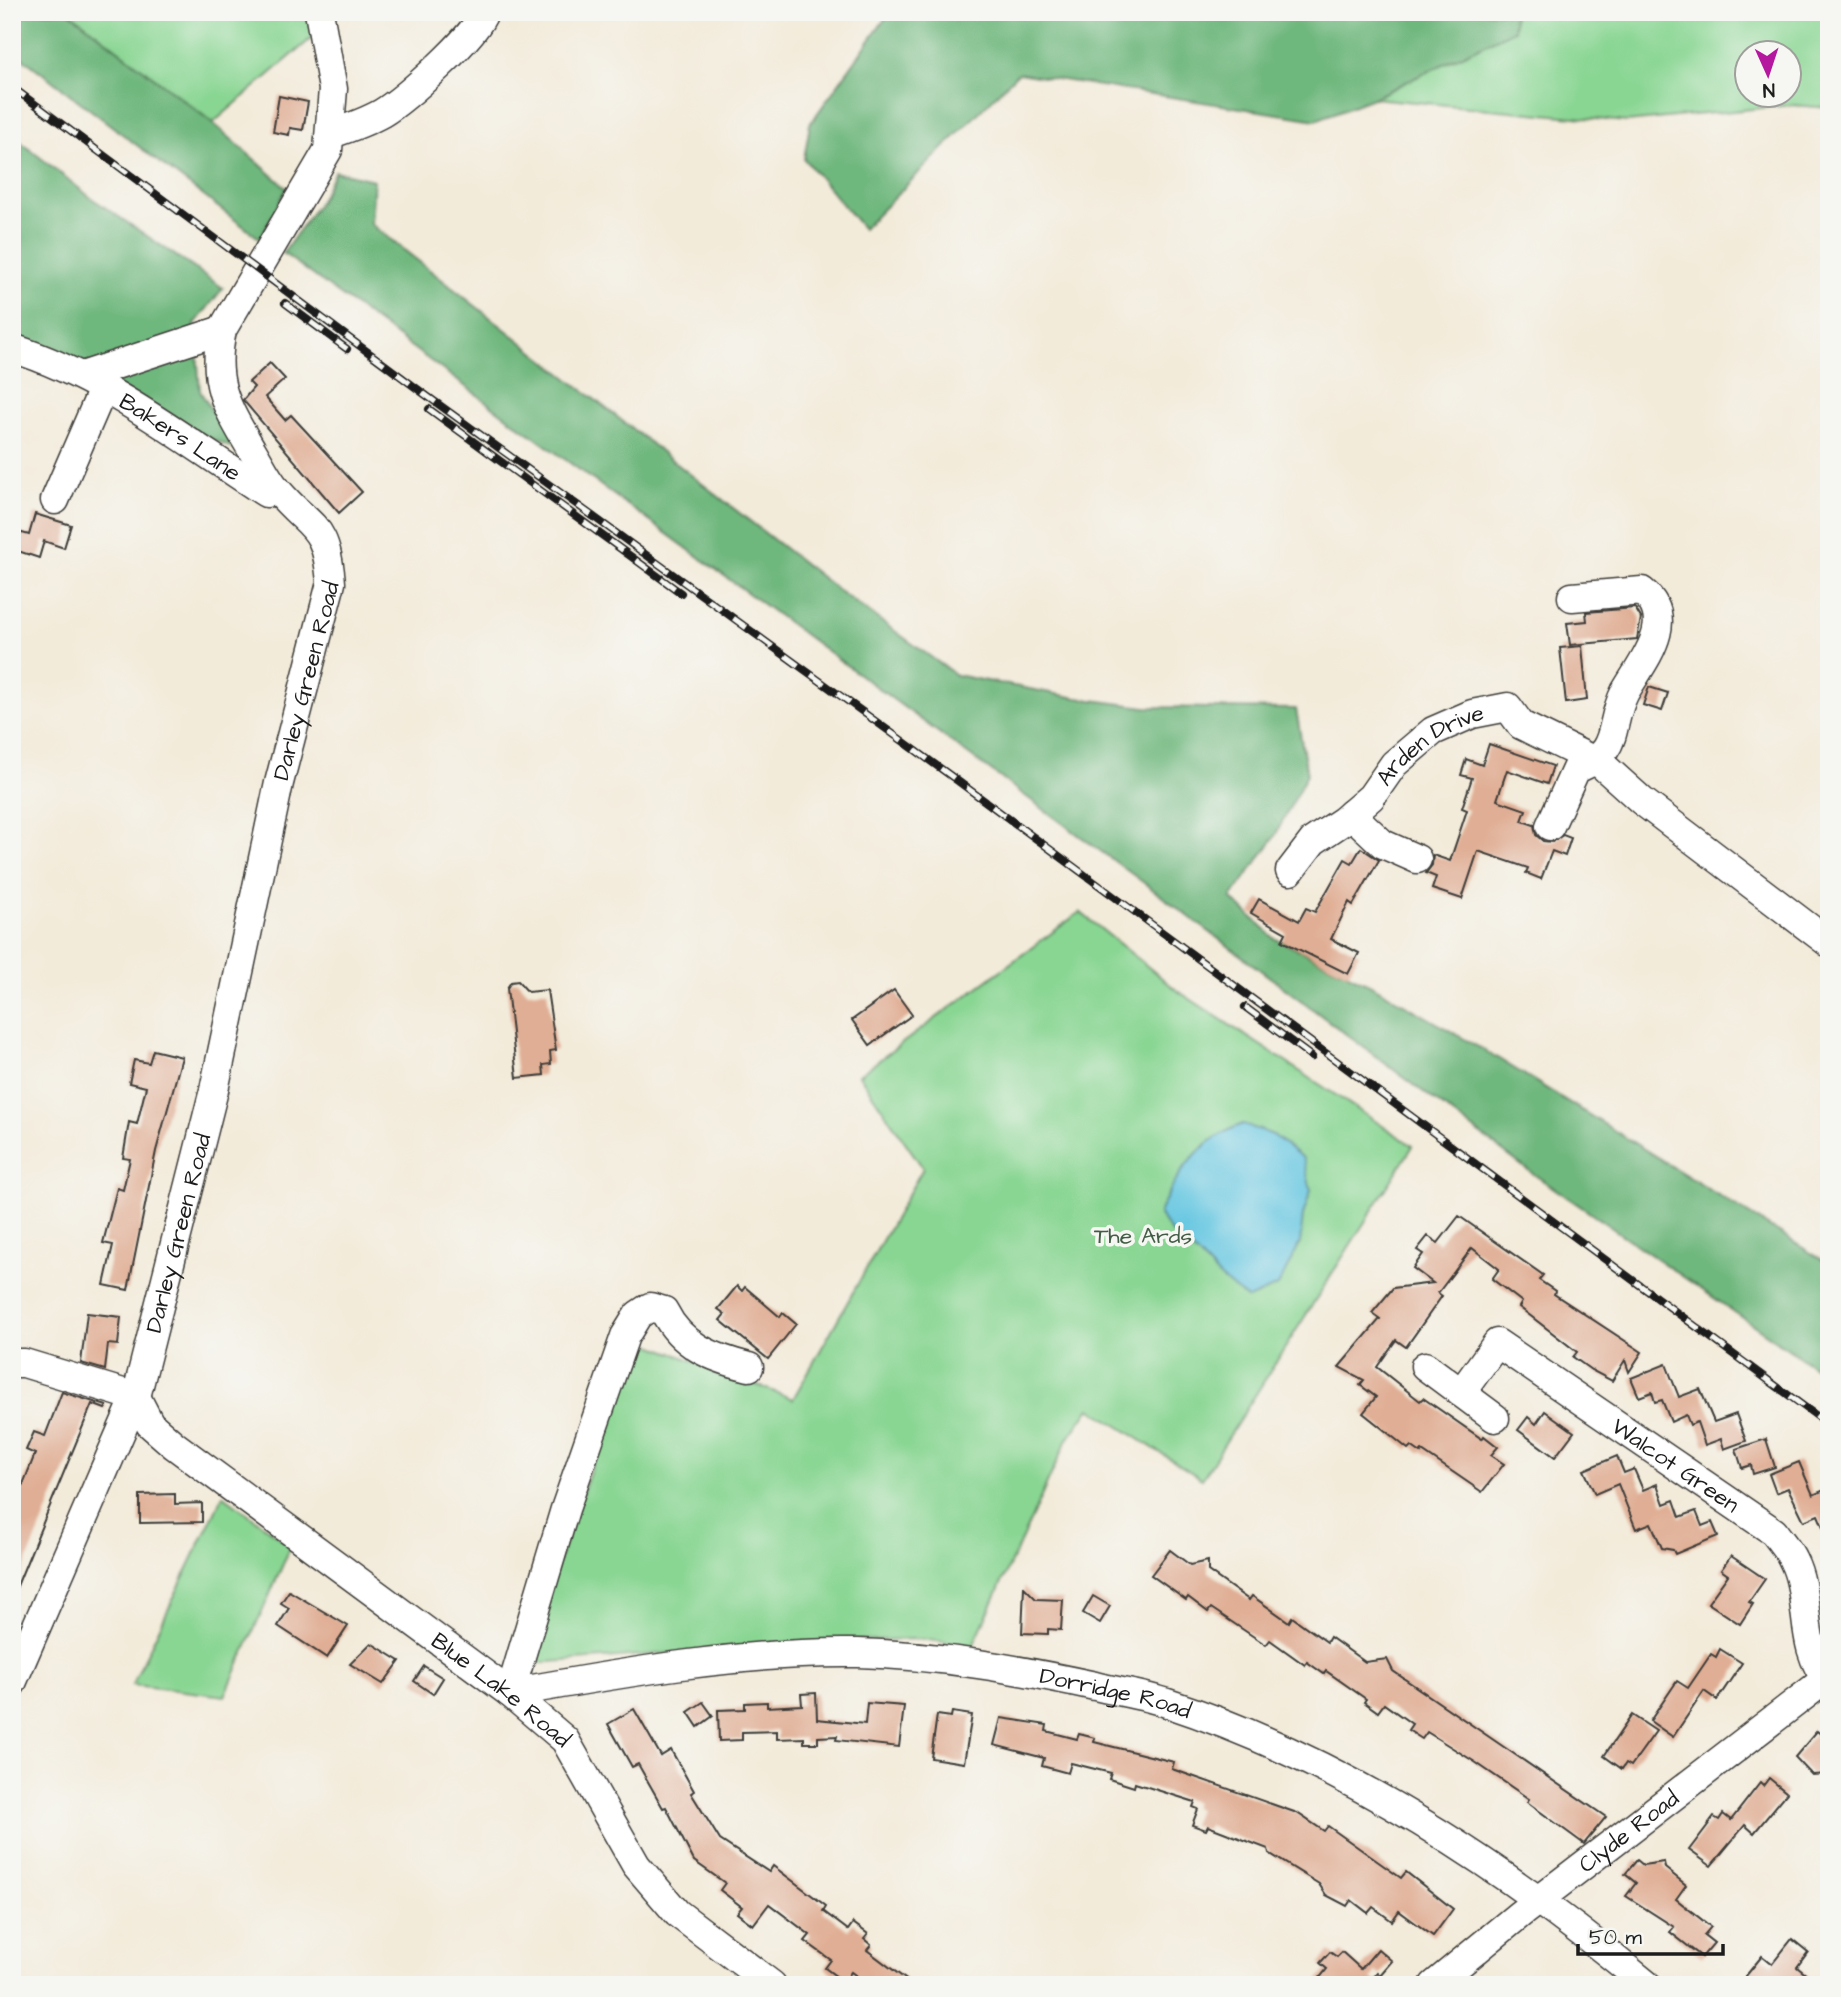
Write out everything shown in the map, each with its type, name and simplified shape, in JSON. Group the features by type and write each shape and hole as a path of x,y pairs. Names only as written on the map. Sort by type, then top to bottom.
{"street":[{"name":"Darley Green Road","path":"12,1682 136,1397 214,1090 279,783 331,583 329,555 317,528 277,490 227,407 219,382 216,358 222,330 320,166 331,134 333,89 319,12"},
{"path":"331,134 385,111 467,38 484,12"},
{"name":"Bakers Lane","path":"93,383 222,330"},
{"name":"Bakers Lane","path":"12,348 47,359 93,383 267,493 277,490"},
{"path":"55,500 93,383"},
{"path":"1550,826 1576,769 1595,762 1612,741 1624,694 1656,640 1655,609 1650,597 1642,591 1572,597"},
{"name":"Arden Drive","path":"1290,871 1313,841 1371,797 1394,765 1433,731 1472,714 1508,707 1521,725 1595,762"},
{"path":"1595,762 1829,943"},
{"path":"1351,814 1383,844 1417,859"},
{"path":"510,1693 565,1509 625,1336 638,1315 650,1307 664,1311 672,1326 699,1351 749,1367"},
{"name":"Walcot Green","path":"1461,1393 1497,1343 1774,1532 1794,1560 1805,1605 1812,1655 1827,1680"},
{"path":"12,1363 24,1363 136,1397"},
{"path":"1426,1366 1495,1418"},
{"name":"Blue Lake Road","path":"136,1397 150,1424 174,1445 510,1693 565,1740 636,1865 677,1913 772,1985"},
{"path":"116,1445 155,1442 174,1445"},
{"name":"Dorridge Road","path":"510,1693 614,1674 744,1660 856,1653 949,1659 1032,1672 1166,1702 1282,1747 1416,1816 1537,1900 1647,1985"},
{"name":"Clyde Road","path":"1434,1985 1537,1900 1827,1680"}],"green space":[{"path":"12,12 69,12 213,123 287,188 260,239 12,50"},
{"path":"69,12 308,12 313,37 213,123"},
{"path":"890,12 1513,12 1514,30 1373,98 1316,120 1018,73 863,229 804,159 810,124"},
{"path":"1513,12 1829,12 1829,108 1802,106 1802,38 1732,38 1732,108 1762,108 1627,122 1373,98 1514,30"},
{"path":"12,135 90,197 223,288 195,324 200,391 235,449 194,432 12,341"},
{"path":"335,171 374,180 371,224 839,591 956,675 1077,698 1145,707 1296,709 1307,774 1274,838 1231,898 1274,938 1373,986 1499,1059 1829,1264 1829,1377 1529,1171 1136,877 283,253 320,201"},
{"name":"The Ards","path":"1080,912 1178,991 1413,1146 1202,1479 1090,1408 1066,1442 973,1646 921,1639 832,1641 523,1664 636,1339 793,1399 923,1168 859,1075"},
{"path":"223,1495 291,1546 225,1696 132,1685"}],"water":[{"path":"1243,1124 1273,1135 1303,1158 1311,1190 1303,1215 1300,1243 1278,1286 1248,1299 1216,1274 1172,1233 1159,1213 1182,1171 1202,1148"}],"building":[{"path":"279,96 308,102 303,130 290,128 289,135 273,132"},
{"path":"270,363 285,379 265,397 285,420 291,415 362,492 339,513 243,400 254,387 249,382"},
{"path":"35,514 71,525 64,548 44,541 39,558 12,549 12,530 29,535"},
{"path":"1635,608 1641,618 1637,639 1570,645 1567,623 1587,621 1586,612"},
{"path":"1582,646 1587,700 1566,703 1560,648"},
{"path":"1649,687 1668,693 1662,711 1643,705"},
{"path":"1489,744 1553,766 1547,784 1507,770 1497,800 1526,810 1522,821 1534,825 1536,835 1543,841 1552,842 1563,835 1571,838 1565,856 1552,851 1541,879 1526,873 1528,868 1478,851 1462,899 1432,889 1436,877 1426,873 1432,865 1433,855 1450,861 1467,810 1462,808 1472,778 1461,775 1466,759 1482,765"},
{"path":"1361,848 1379,860 1353,905 1349,902 1331,939 1359,953 1348,974 1282,941 1286,933 1251,913 1259,899 1299,921 1306,908 1315,912 1345,859 1352,863"},
{"path":"518,981 528,992 547,990 556,1050 550,1051 551,1064 543,1065 544,1075 517,1078 507,988 511,982"},
{"path":"894,990 912,1015 870,1045 852,1020"},
{"path":"153,1050 182,1057 156,1151 128,1290 104,1285 113,1245 103,1243 117,1188 123,1190 130,1159 123,1158 129,1122 137,1124 146,1087 129,1083 134,1060 149,1063"},
{"path":"1459,1216 1543,1275 1539,1280 1555,1291 1554,1294 1642,1352 1629,1372 1625,1360 1612,1381 1591,1370 1573,1357 1577,1352 1519,1307 1522,1302 1492,1279 1499,1269 1472,1248 1438,1293 1442,1296 1406,1347 1396,1340 1377,1367 1420,1401 1423,1398 1498,1447 1491,1455 1504,1464 1482,1492 1422,1451 1421,1453 1411,1446 1408,1449 1363,1413 1376,1397 1360,1385 1364,1380 1339,1367 1380,1319 1372,1313 1393,1288 1433,1283 1413,1268 1423,1254 1417,1250 1428,1236 1438,1243"},
{"path":"737,1286 742,1291 745,1287 780,1317 783,1313 796,1324 768,1359 720,1320 725,1314 718,1309"},
{"path":"87,1313 121,1317 118,1345 108,1344 105,1370 81,1363"},
{"path":"1666,1364 1679,1397 1700,1389 1714,1422 1736,1414 1746,1441 1724,1449 1721,1439 1705,1445 1697,1422 1690,1425 1686,1415 1671,1422 1662,1400 1655,1402 1652,1392 1639,1397 1631,1378"},
{"path":"62,1392 107,1406 105,1409 92,1404 12,1598 12,1495 18,1497 35,1454 26,1450 34,1432 45,1436"},
{"path":"1545,1411 1574,1432 1555,1457 1518,1430 1528,1417 1536,1424"},
{"path":"1766,1439 1775,1467 1753,1474 1751,1465 1742,1468 1736,1449"},
{"path":"1617,1456 1624,1473 1634,1469 1643,1490 1657,1484 1664,1504 1674,1500 1680,1517 1696,1511 1702,1526 1712,1522 1718,1536 1675,1554 1673,1550 1662,1548 1651,1523 1636,1529 1618,1484 1595,1494 1584,1470"},
{"path":"1799,1462 1813,1495 1829,1488 1829,1541 1818,1515 1804,1521 1788,1488 1776,1493 1769,1474"},
{"path":"175,1494 175,1504 202,1503 202,1522 140,1523 140,1495"},
{"path":"1170,1550 1190,1565 1208,1561 1208,1571 1249,1600 1252,1596 1289,1622 1292,1617 1327,1642 1330,1637 1365,1662 1387,1659 1393,1671 1606,1817 1584,1844 1527,1802 1529,1799 1475,1762 1427,1732 1422,1739 1408,1730 1412,1724 1384,1704 1378,1712 1364,1702 1366,1699 1326,1671 1324,1674 1307,1662 1305,1665 1270,1640 1266,1645 1211,1608 1208,1612 1188,1597 1186,1600 1151,1575"},
{"path":"1731,1556 1765,1579 1749,1602 1753,1604 1740,1624 1708,1603 1728,1575 1721,1570"},
{"path":"1024,1587 1036,1599 1063,1600 1061,1630 1048,1629 1048,1634 1022,1633"},
{"path":"289,1591 348,1626 327,1658 278,1626 289,1608 281,1603"},
{"path":"1093,1596 1110,1606 1100,1623 1083,1613"},
{"path":"371,1643 400,1661 383,1684 350,1664"},
{"path":"1720,1649 1742,1663 1717,1700 1704,1691 1673,1737 1650,1721 1677,1681 1688,1688 1711,1654 1716,1657"},
{"path":"424,1666 443,1678 433,1694 414,1681"},
{"path":"816,1693 817,1719 865,1724 867,1703 904,1706 899,1747 836,1740 837,1736 818,1737 818,1743 804,1743 804,1738 777,1739 777,1731 742,1732 742,1740 719,1741 718,1710 745,1709 745,1703 767,1702 767,1707 802,1705 801,1694"},
{"path":"703,1702 713,1716 698,1727 688,1712"},
{"path":"634,1709 661,1756 671,1750 694,1791 691,1793 720,1840 769,1872 773,1866 826,1906 823,1911 848,1930 853,1923 868,1934 864,1939 871,1945 867,1950 913,1985 869,1985 851,1972 844,1982 825,1968 831,1960 805,1941 810,1935 769,1904 753,1925 737,1913 742,1907 720,1890 725,1883 694,1861 666,1807 663,1808 638,1764 632,1767 608,1724"},
{"path":"952,1712 972,1715 964,1763 931,1758 937,1715 951,1717"},
{"path":"1632,1715 1656,1731 1631,1766 1626,1763 1622,1769 1604,1756"},
{"path":"1001,1718 1047,1725 1046,1731 1077,1739 1079,1734 1095,1738 1094,1742 1174,1762 1172,1769 1297,1813 1324,1831 1328,1826 1401,1878 1406,1872 1453,1909 1433,1936 1399,1911 1392,1921 1373,1907 1368,1913 1351,1900 1347,1906 1326,1895 1319,1884 1269,1853 1268,1849 1208,1826 1206,1830 1192,1825 1198,1809 1193,1807 1195,1802 1135,1783 1134,1787 1109,1779 1111,1773 1071,1763 1068,1773 1042,1766 1044,1758 994,1745"},
{"path":"1817,1731 1829,1741 1829,1774 1812,1775 1795,1757"},
{"path":"1769,1778 1787,1793 1754,1833 1745,1825 1711,1866 1689,1850 1714,1817 1719,1820 1723,1814 1731,1820 1760,1783 1763,1786"},
{"path":"1637,1860 1643,1865 1664,1862 1665,1868 1686,1885 1676,1899 1711,1927 1704,1935 1714,1943 1702,1957 1670,1932 1674,1927 1626,1896 1636,1883 1625,1874"},
{"path":"1792,1939 1808,1952 1797,1967 1819,1985 1754,1985 1745,1977 1762,1956 1772,1964"},
{"path":"1378,1949 1392,1961 1380,1975 1377,1972 1372,1978 1380,1985 1314,1985 1327,1969 1320,1963 1330,1952 1337,1957 1342,1952 1361,1969"}],"railway":[{"path":"12,87 423,393 951,776 1829,1425"},
{"path":"285,303 347,349"},
{"path":"429,409 681,593"},
{"path":"1245,1007 1312,1057"}]}
